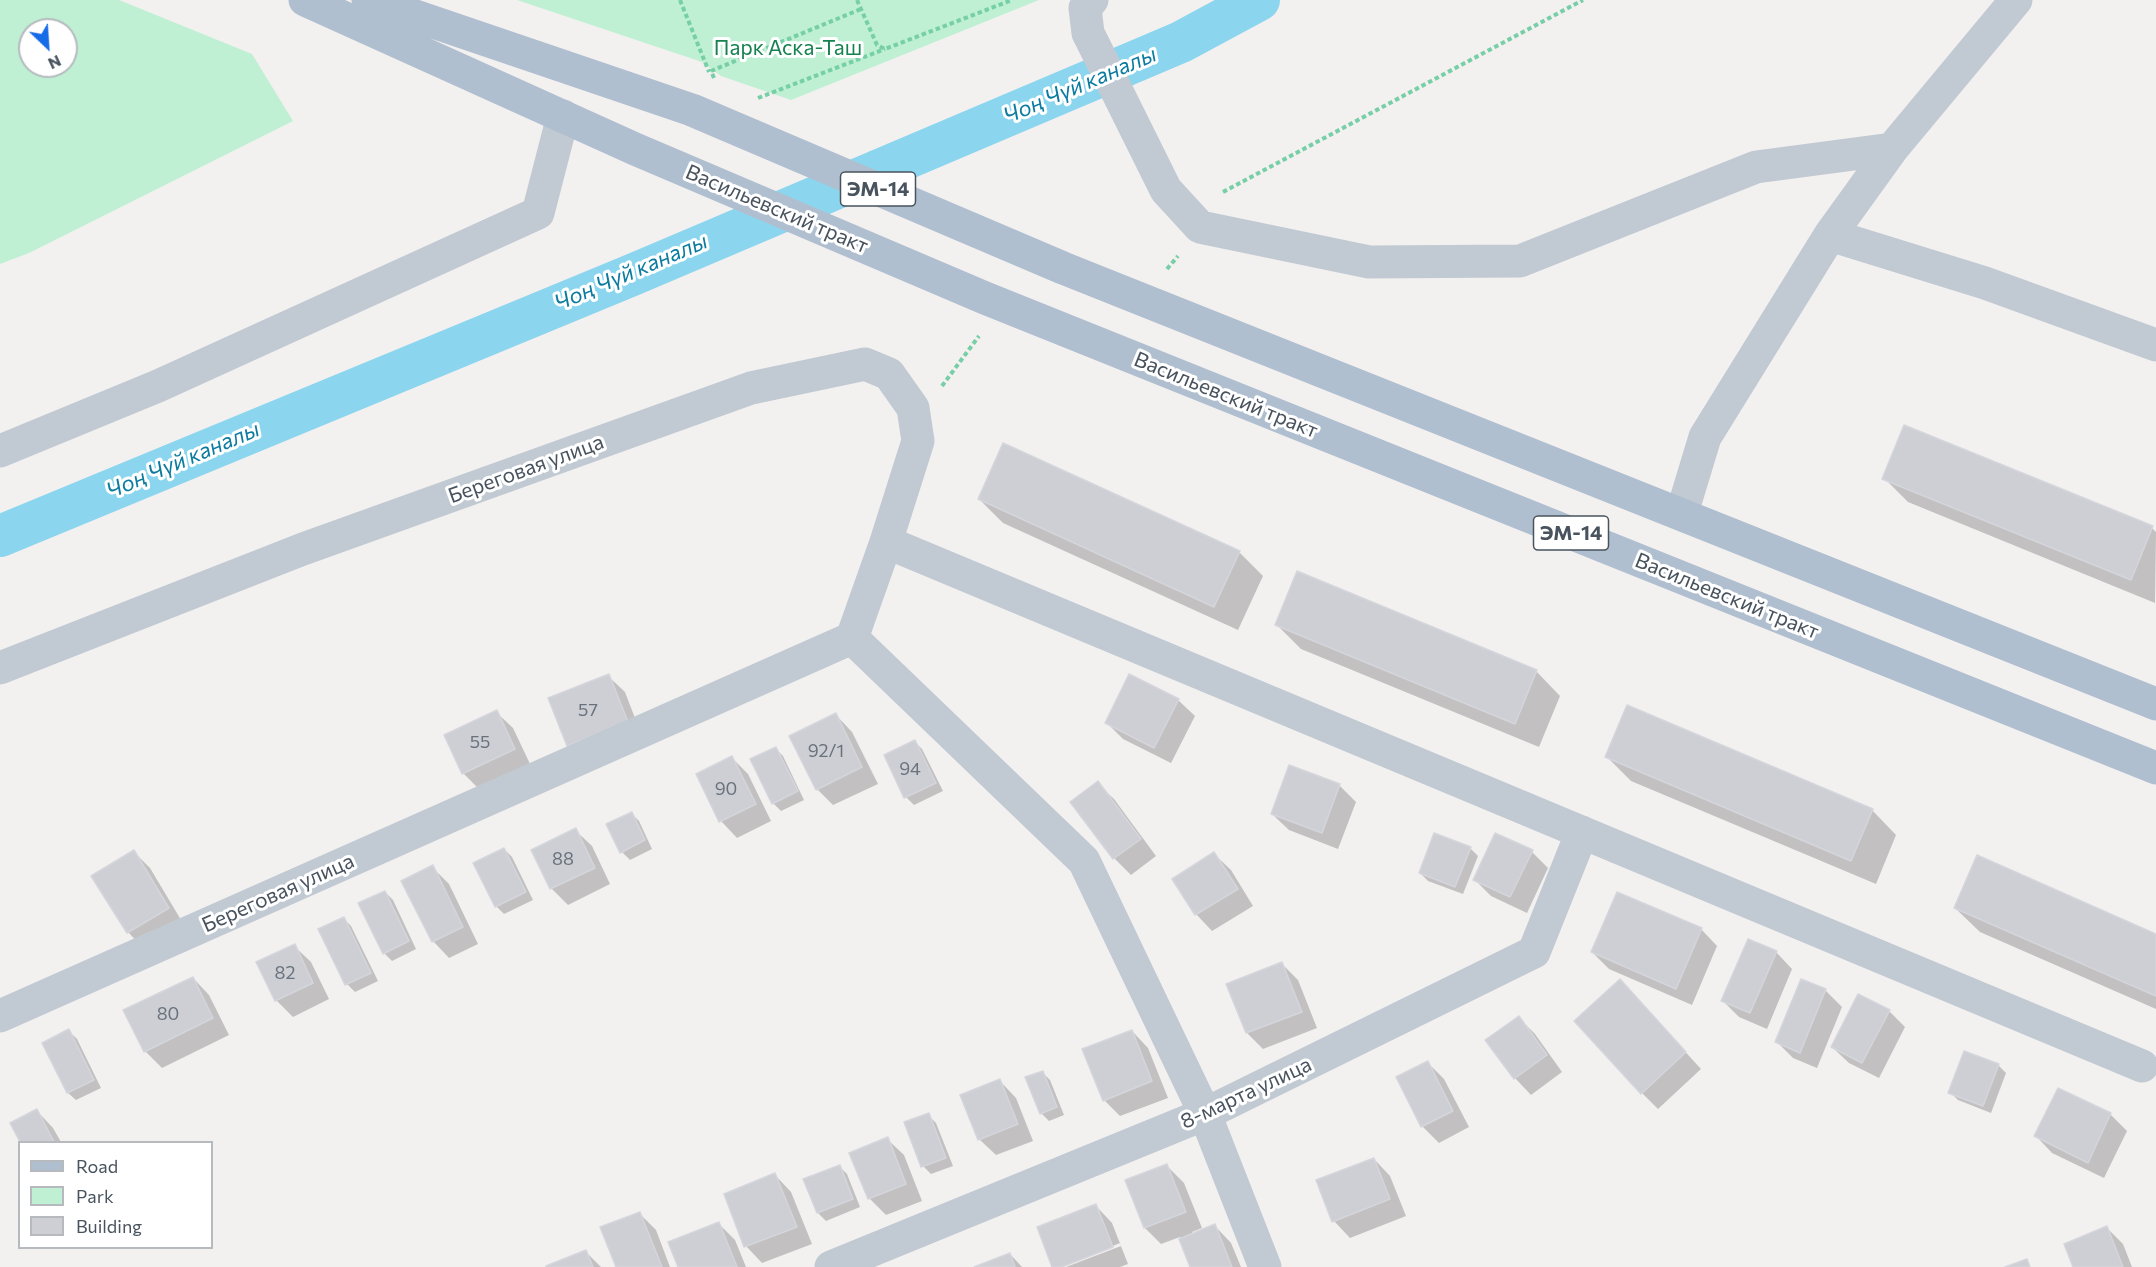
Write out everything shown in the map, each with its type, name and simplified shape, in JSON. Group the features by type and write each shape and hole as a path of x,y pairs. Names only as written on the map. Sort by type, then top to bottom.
{"main road":[{"name":"Васильевский тракт","path":"305,0 635,148 994,302 2156,768"},
{"name":"ЭМ-14","path":"368,0 685,107 1063,268 2156,704"}],"street":[{"path":"1092,0 1085,8 1089,33 1184,210 1369,262 1520,261 1756,167 1892,149"},
{"path":"1682,513 1706,437 1830,235 1892,149 2016,0"},
{"path":"0,451 158,386 538,213 563,116"},
{"path":"1830,235 1985,283 2156,345"},
{"name":"Береговая улица","path":"0,668 303,549 740,392 866,364 889,374 913,408 918,441 852,638 0,1016"},
{"path":"886,542 2142,1066"},
{"path":"852,638 1084,861 1205,1114 1265,1267"},
{"name":"8-марта улица","path":"831,1267 1205,1114 1534,952 1582,832"}],"path":[{"path":"680,0 716,81"},
{"path":"857,0 877,45 885,49"},
{"path":"749,101 1012,0"},
{"path":"1143,299 1184,210 1583,0"},
{"path":"685,107 711,71 861,9"},
{"path":"945,380 994,302"}],"green space":[{"path":"0,0 119,0 252,54 293,121 29,253 0,264"},
{"name":"Парк Аска-Таш","path":"517,0 1039,0 791,100 721,76 702,62"}],"building":[{"path":"1904,425 2153,526 2131,580 1882,479"},
{"path":"1003,443 1240,551 1214,607 978,499"},
{"path":"1297,571 1537,670 1515,724 1275,625"},
{"path":"609,674 628,722 567,746 548,698"},
{"path":"1129,674 1179,699 1154,748 1105,723"},
{"path":"1627,705 1873,809 1851,861 1605,757"},
{"path":"497,710 515,749 462,774 444,735"},
{"path":"836,713 862,767 816,790 789,736"},
{"path":"915,740 936,783 904,798 884,755"},
{"path":"776,747 798,791 772,804 750,759"},
{"path":"732,756 756,804 719,822 696,774"},
{"path":"1289,765 1340,784 1322,833 1271,814"},
{"path":"1098,781 1141,839 1113,859 1070,802"},
{"path":"632,812 645,840 620,853 606,824"},
{"path":"576,828 595,868 550,889 531,850"},
{"path":"1434,833 1471,847 1455,887 1419,873"},
{"path":"1495,833 1533,850 1510,897 1473,880"},
{"path":"504,848 526,892 495,907 473,863"},
{"path":"134,850 169,908 127,933 91,876"},
{"path":"1214,852 1238,889 1195,915 1172,879"},
{"path":"1977,855 2156,934 2156,996 1954,908"},
{"path":"433,865 463,927 432,942 401,881"},
{"path":"385,891 409,941 383,954 358,903"},
{"path":"1617,892 1702,928 1676,989 1591,952"},
{"path":"344,917 371,973 345,985 318,929"},
{"path":"1748,939 1777,951 1750,1013 1721,1001"},
{"path":"295,944 313,983 275,1001 256,962"},
{"path":"1282,962 1302,1012 1246,1033 1226,984"},
{"path":"193,977 213,1018 144,1052 123,1010"},
{"path":"1620,979 1686,1052 1641,1094 1574,1021"},
{"path":"1801,979 1826,989 1800,1053 1775,1042"},
{"path":"1858,994 1890,1010 1862,1063 1831,1047"},
{"path":"1519,1016 1547,1055 1514,1079 1485,1040"},
{"path":"69,1029 94,1080 67,1093 42,1043"},
{"path":"1132,1030 1152,1081 1103,1101 1082,1049"},
{"path":"1964,1051 1999,1064 1983,1106 1948,1093"},
{"path":"1428,1061 1453,1111 1421,1127 1396,1077"},
{"path":"1043,1071 1057,1107 1040,1114 1025,1077"},
{"path":"1000,1079 1018,1124 978,1140 960,1095"},
{"path":"2058,1088 2111,1113 2088,1163 2034,1136"},
{"path":"37,1109 53,1141 19,1141 10,1123"},
{"path":"929,1113 946,1158 921,1167 904,1122"},
{"path":"888,1137 906,1184 868,1199 849,1153"},
{"path":"1374,1158 1390,1199 1332,1222 1316,1180"},
{"path":"1167,1164 1186,1212 1144,1228 1125,1180"},
{"path":"840,1165 853,1199 817,1213 803,1179"},
{"path":"775,1173 797,1227 744,1247 724,1194"},
{"path":"1096,1204 1113,1247 1062,1267 1052,1267 1037,1227"},
{"path":"640,1212 662,1267 616,1267 600,1227"},
{"path":"719,1222 737,1267 678,1267 668,1242"},
{"path":"1215,1224 1232,1267 1190,1267 1179,1239"},
{"path":"2107,1226 2123,1267 2073,1267 2064,1244"},
{"path":"586,1250 593,1267 546,1267 546,1266"},
{"path":"1010,1253 1015,1267 974,1267"},
{"path":"2027,1259 2030,1267 2005,1267"}],"waterway":[{"name":"Чоң Чүй каналы","path":"0,536 632,275 1181,42 1259,0"}]}
